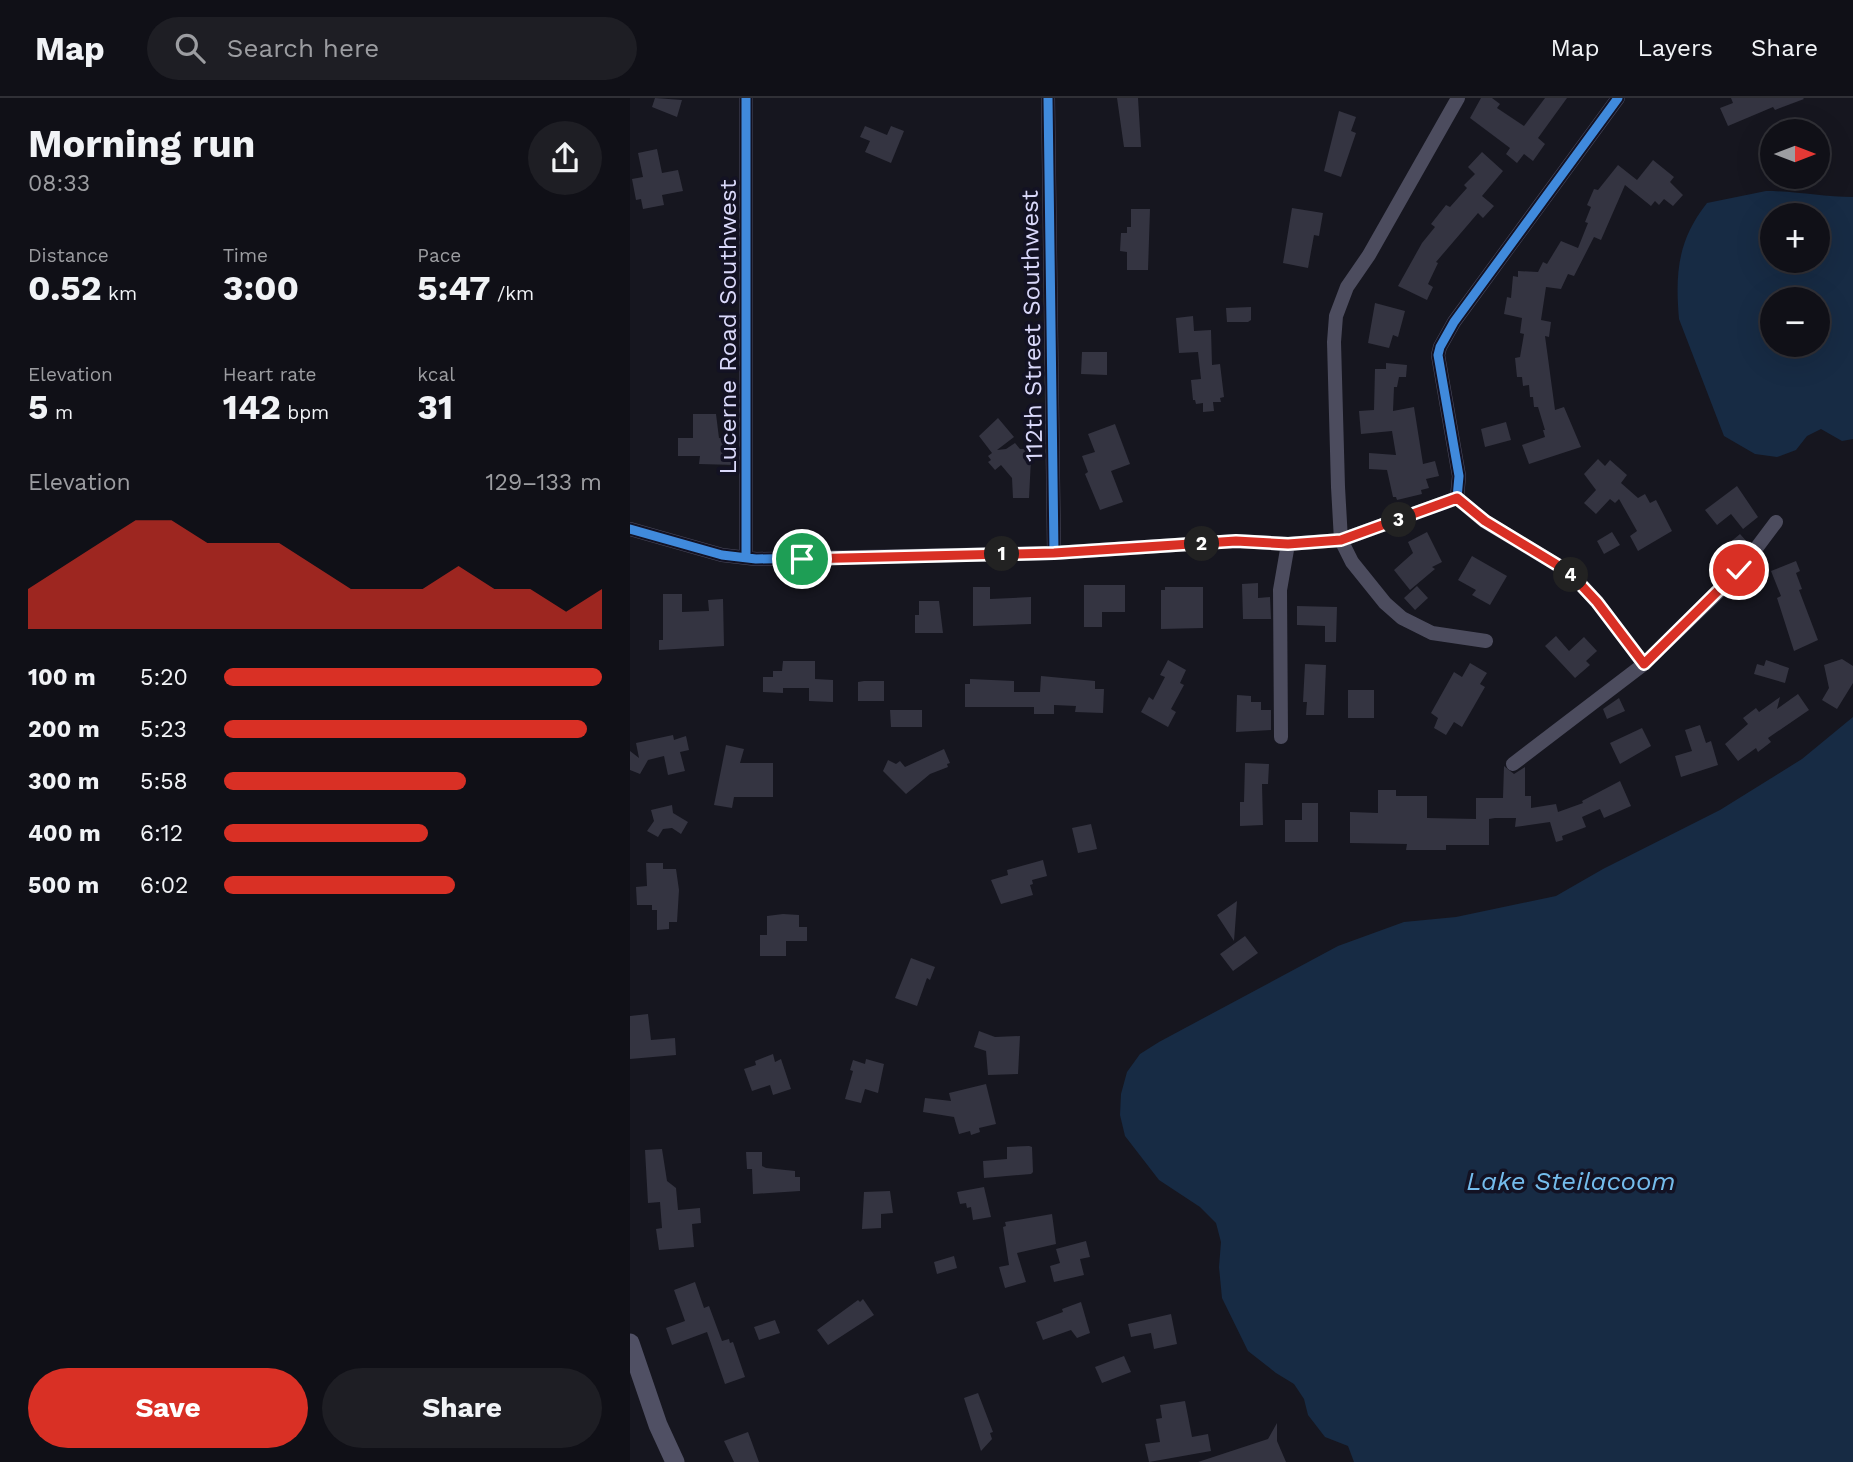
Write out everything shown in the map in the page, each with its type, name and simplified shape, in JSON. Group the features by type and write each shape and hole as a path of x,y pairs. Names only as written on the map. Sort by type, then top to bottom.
{"main road":[{"path":"630,1343 658,1425 675,1462"}],"street":[{"name":"Lucerne Road Southwest","path":"746,98 746,557"},
{"name":"112th Street Southwest","path":"1048,98 1054,553"},
{"path":"1458,98 1369,255 1347,287 1336,316 1334,342 1341,540 1352,562 1385,603 1402,618 1432,633 1486,641"},
{"path":"1457,498 1459,476 1439,369 1440,347 1454,322 1618,98"},
{"path":"630,529 722,555 746,557 802,559 1054,553 1236,541 1288,544 1341,540 1457,498"},
{"path":"1457,498 1485,521 1569,572 1597,602 1644,664"},
{"path":"1513,764 1644,664 1737,574 1776,522"},
{"path":"1281,737 1280,590 1288,544"}],"water":[{"path":"1766,191 1853,197 1853,439 1842,441 1821,429 1807,436 1796,450 1777,457 1755,454 1724,436 1679,319 1678,271 1684,244 1707,203"},
{"name":"Lake Steilacoom","path":"1853,717 1853,1462 1354,1462 1348,1446 1325,1437 1308,1415 1304,1399 1294,1384 1248,1351 1222,1298 1219,1267 1221,1242 1216,1223 1200,1207 1159,1180 1125,1136 1120,1115 1121,1094 1127,1072 1140,1054 1159,1042 1338,946 1404,922 1456,917 1556,896 1720,810 1802,759"}],"building":[{"path":"655,98 682,100 677,117 652,107"},
{"path":"1117,98 1138,98 1141,147 1124,147"},
{"path":"1481,98 1492,98 1500,104 1497,108 1524,126 1545,98 1567,98 1538,138 1545,144 1533,161 1524,154 1517,163 1506,154 1510,148 1470,118"},
{"path":"1731,98 1804,99 1775,110 1773,107 1728,126 1720,108 1733,103"},
{"path":"1339,111 1356,117 1351,131 1356,133 1341,177 1324,171"},
{"path":"865,126 887,135 891,126 904,131 891,163 865,152 870,141 860,137"},
{"path":"657,149 662,173 678,170 683,191 662,195 664,205 643,209 641,199 636,200 632,179 643,177 638,153"},
{"path":"1482,152 1503,171 1482,196 1494,206 1483,218 1478,213 1436,262 1438,263 1428,284 1433,287 1427,300 1398,286 1422,243 1435,227 1431,224 1446,205 1450,207 1467,188 1464,185 1475,174 1468,167"},
{"path":"1653,160 1674,177 1670,182 1683,195 1673,206 1664,199 1659,205 1655,201 1651,206 1625,185 1601,240 1594,237 1574,276 1568,274 1561,289 1546,287 1541,320 1551,322 1549,337 1545,336 1555,410 1564,407 1581,447 1529,464 1522,445 1545,437 1545,430 1538,407 1534,407 1533,397 1530,397 1529,385 1523,386 1522,377 1517,377 1515,358 1520,357 1524,334 1520,333 1522,318 1504,314 1507,297 1511,298 1513,276 1518,277 1518,271 1538,272 1543,262 1547,264 1561,241 1578,248 1588,223 1585,222 1591,207 1587,205 1594,189 1598,190 1618,165 1637,180"},
{"path":"1292,208 1323,213 1319,236 1314,235 1308,268 1283,263"},
{"path":"1131,209 1150,209 1148,270 1127,270 1127,252 1120,251 1121,233 1127,233 1127,227 1131,227"},
{"path":"1375,303 1405,311 1398,337 1393,335 1389,348 1368,343"},
{"path":"1251,307 1251,320 1248,322 1227,322 1226,308"},
{"path":"1193,316 1194,331 1211,330 1212,365 1220,364 1224,397 1220,398 1221,402 1213,402 1214,411 1203,412 1203,403 1196,404 1193,400 1191,380 1201,379 1198,352 1179,353 1176,318"},
{"path":"1082,352 1107,352 1107,375 1081,374"},
{"path":"1386,363 1407,365 1406,377 1399,377 1397,387 1394,387 1393,411 1414,407 1423,464 1435,461 1439,476 1426,479 1429,488 1421,490 1422,494 1397,500 1393,497 1387,470 1369,469 1369,453 1396,455 1392,431 1361,434 1359,411 1374,410 1375,369 1386,369"},
{"path":"693,414 716,414 719,438 736,439 736,465 699,464 700,456 678,456 678,438 693,438"},
{"path":"998,418 1014,437 997,450 1006,449 1015,443 1020,449 1029,449 1029,498 1013,498 1012,478 1001,465 995,470 988,462 991,460 988,456 992,453 979,436"},
{"path":"1506,422 1511,440 1485,447 1481,429"},
{"path":"1115,424 1130,464 1111,471 1123,502 1100,510 1085,474 1088,472 1082,456 1095,452 1088,434"},
{"path":"1598,459 1605,466 1610,460 1627,475 1621,483 1638,498 1645,494 1650,503 1656,500 1672,531 1638,551 1630,536 1637,531 1619,499 1615,503 1610,499 1596,514 1584,503 1596,490 1584,474"},
{"path":"1737,486 1758,517 1743,529 1731,514 1717,525 1705,510"},
{"path":"1427,532 1442,562 1432,567 1435,569 1410,590 1394,570 1413,553 1408,542"},
{"path":"1612,532 1620,545 1604,554 1597,541"},
{"path":"1740,534 1748,543 1735,555 1727,545"},
{"path":"1472,556 1507,576 1490,605 1472,595 1476,590 1458,580"},
{"path":"1796,561 1800,571 1796,573 1802,589 1799,590 1818,640 1794,651 1777,598 1781,596 1771,571"},
{"path":"1258,583 1258,598 1270,597 1271,619 1243,619 1242,584"},
{"path":"1084,585 1125,585 1125,612 1102,612 1102,627 1084,627"},
{"path":"1417,586 1428,598 1415,610 1404,598"},
{"path":"973,587 990,587 990,599 1031,597 1031,624 973,626"},
{"path":"1165,587 1203,587 1203,628 1161,629 1161,590 1165,590"},
{"path":"663,594 682,594 682,612 709,611 708,600 723,599 724,646 659,650 659,640 663,640"},
{"path":"919,601 939,601 943,633 915,633 915,615 919,615"},
{"path":"1297,606 1337,607 1336,642 1325,642 1325,626 1297,625"},
{"path":"1556,636 1569,651 1584,637 1597,651 1586,661 1590,665 1575,678 1545,646"},
{"path":"1842,659 1853,666 1853,683 1837,709 1822,700 1829,688 1824,665"},
{"path":"1168,660 1186,670 1180,683 1184,685 1171,709 1176,712 1168,727 1141,712 1149,697 1153,700 1165,677 1160,675"},
{"path":"1766,660 1789,668 1785,683 1754,674 1757,664 1764,666"},
{"path":"783,661 815,661 815,679 833,680 833,702 809,701 809,688 783,688 783,693 763,692 763,677 773,677 773,671 782,671"},
{"path":"1470,663 1487,673 1480,684 1485,687 1462,727 1454,722 1446,735 1434,728 1438,718 1431,713 1454,672 1462,677"},
{"path":"1305,664 1326,665 1324,715 1306,715 1307,702 1303,702"},
{"path":"1041,676 1095,681 1095,689 1104,689 1103,713 1075,712 1076,706 1054,705 1054,714 1034,714 1034,707 965,707 965,684 970,684 970,679 1014,681 1014,692 1040,692"},
{"path":"884,681 884,701 858,701 858,682"},
{"path":"1348,690 1374,690 1374,718 1348,718"},
{"path":"1798,694 1809,710 1768,738 1771,742 1758,752 1756,748 1738,761 1725,744 1748,724 1743,718 1756,708 1759,712 1780,697 1777,709"},
{"path":"1237,695 1251,696 1251,702 1261,702 1261,710 1271,710 1271,730 1236,732"},
{"path":"1619,698 1625,711 1607,719 1603,709"},
{"path":"890,710 922,710 922,727 891,727"},
{"path":"1700,725 1706,743 1711,741 1718,765 1681,777 1675,756 1692,751 1685,730"},
{"path":"1642,728 1651,746 1620,764 1610,743"},
{"path":"673,735 674,740 686,736 689,750 680,752 685,771 668,775 664,756 648,760 640,774 630,770 630,751 639,758 636,743"},
{"path":"726,745 744,749 740,763 773,763 773,797 734,797 732,808 714,805"},
{"path":"944,749 950,763 947,764 948,767 930,774 906,794 883,771 888,760 896,764 900,761 905,767"},
{"path":"1245,763 1269,764 1268,784 1262,784 1263,825 1240,826"},
{"path":"1504,766 1514,774 1525,767 1525,796 1531,796 1531,808 1556,804 1558,812 1583,803 1582,801 1620,781 1631,806 1604,818 1600,809 1582,817 1586,827 1562,836 1563,840 1556,842 1550,822 1515,827 1516,818 1495,818 1489,819 1489,845 1446,845 1446,850 1406,850 1407,844 1350,843 1350,812 1378,813 1378,790 1396,790 1396,796 1427,796 1427,818 1476,819 1476,798 1503,798"},
{"path":"1302,803 1318,803 1318,842 1285,842 1285,820 1302,820"},
{"path":"672,805 673,813 688,822 681,834 672,828 663,829 658,837 647,831 654,821 651,810"},
{"path":"1091,824 1097,849 1078,853 1072,828"},
{"path":"1043,860 1047,876 1032,880 1033,884 1030,885 1033,895 1001,904 991,880 1008,875 1007,870"},
{"path":"646,863 663,863 663,869 676,869 679,890 677,922 669,922 669,929 657,930 657,910 652,910 652,905 637,905 636,887 647,886"},
{"path":"1237,901 1234,941 1217,915"},
{"path":"799,915 799,927 807,927 807,941 786,941 786,956 760,956 760,935 767,935 767,916"},
{"path":"1245,936 1258,953 1233,971 1220,954"},
{"path":"911,958 935,967 930,980 927,978 917,1006 895,998"},
{"path":"648,1014 651,1040 675,1038 676,1055 630,1059 630,1016"},
{"path":"979,1031 995,1037 1020,1036 1018,1074 988,1075 986,1051 974,1047"},
{"path":"773,1054 775,1062 781,1059 791,1089 773,1095 770,1085 752,1091 744,1069"},
{"path":"866,1059 884,1064 878,1093 865,1089 861,1103 845,1099 853,1071 850,1070 853,1060 865,1064"},
{"path":"986,1084 996,1124 979,1128 980,1132 971,1135 970,1131 959,1134 954,1117 923,1112 925,1098 951,1101 949,1093"},
{"path":"1007,1147 1032,1147 1031,1174 984,1178 983,1161 1007,1159"},
{"path":"662,1149 667,1181 676,1188 678,1210 700,1208 701,1223 692,1224 694,1247 659,1250 656,1229 662,1228 660,1202 648,1203 645,1150"},
{"path":"746,1152 762,1152 762,1166 766,1168 795,1171 795,1177 800,1177 800,1191 753,1194 752,1169 747,1169"},
{"path":"984,1187 991,1217 973,1220 971,1207 967,1208 966,1203 960,1204 957,1192"},
{"path":"890,1191 893,1213 881,1214 881,1228 862,1229 864,1192"},
{"path":"1052,1214 1056,1244 1017,1253 1026,1282 1005,1288 999,1267 1009,1265 1003,1227 1006,1226 1005,1222"},
{"path":"1086,1241 1090,1257 1080,1259 1084,1275 1054,1282 1050,1266 1060,1263 1056,1249"},
{"path":"954,1256 957,1268 937,1274 934,1262"},
{"path":"695,1282 704,1308 709,1306 722,1341 729,1339 730,1343 733,1342 745,1377 725,1384 707,1332 672,1345 666,1328 685,1321 674,1290"},
{"path":"863,1299 874,1315 828,1345 817,1330"},
{"path":"1081,1302 1090,1333 1077,1338 1071,1330 1043,1340 1036,1322"},
{"path":"1171,1314 1177,1344 1154,1349 1151,1333 1131,1337 1128,1324"},
{"path":"775,1320 780,1333 759,1340 754,1327"},
{"path":"1124,1356 1131,1372 1102,1383 1095,1367"},
{"path":"978,1393 993,1432 990,1433 992,1439 981,1451 964,1398"},
{"path":"1185,1401 1192,1437 1208,1434 1211,1451 1149,1462 1145,1444 1160,1442 1156,1419 1162,1418 1160,1405"},
{"path":"1277,1423 1277,1441 1286,1462 1198,1462 1268,1439"},
{"path":"748,1432 759,1462 734,1462 724,1441"}],"cycle path":[{"path":"746,98 746,557"},
{"path":"1048,98 1054,553"},
{"path":"630,529 722,555 756,559 1054,553 1236,541 1288,544 1341,540 1447,503 1457,498 1459,476 1438,355 1440,347 1454,322 1618,98"}],"route":[{"path":"802,559 1054,553 1236,541 1288,544 1341,540 1422,513 1457,498 1485,521 1569,572 1597,602 1644,664 1739,570"}]}
